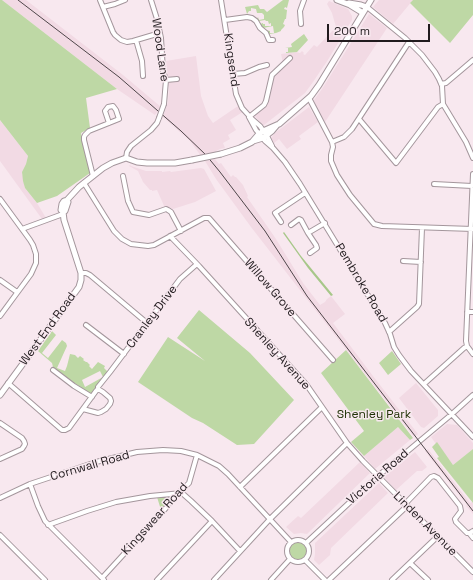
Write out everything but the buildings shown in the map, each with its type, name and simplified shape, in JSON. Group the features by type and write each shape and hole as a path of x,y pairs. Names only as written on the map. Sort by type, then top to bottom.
{"main road":[{"path":"337,0 366,6"},
{"path":"81,273 63,213 68,202 67,200 74,191 108,165 126,158 136,162 147,163 166,163 192,160 221,154 240,148 264,135 309,98 319,85 371,0"},
{"path":"344,2 363,13"},
{"name":"West End Road","path":"0,395 76,292 81,282 81,273"}],"street":[{"path":"100,0 111,28 115,35 121,40 130,42 160,33"},
{"path":"103,7 126,0"},
{"name":"Wood Lane","path":"126,158 127,152 131,146 151,130 157,123 164,104 166,80 163,71 160,33 151,0"},
{"name":"Kingsend","path":"221,0 236,94 242,108 260,126 264,135"},
{"path":"301,24 300,11 304,0"},
{"path":"366,6 409,42 438,76 441,84 442,104 468,145 473,158"},
{"path":"225,20 247,17 252,18 267,34 269,40 274,40"},
{"path":"136,40 142,61 143,76"},
{"path":"332,142 346,136 352,129 409,42"},
{"path":"249,116 264,105 272,76 290,58"},
{"path":"441,84 446,83 473,60"},
{"path":"233,74 245,73 267,65"},
{"path":"166,80 177,79"},
{"path":"309,98 332,142 333,148 331,161 337,175 356,203 376,225 472,229"},
{"path":"358,119 396,163 438,107 442,104"},
{"path":"93,176 84,137 89,131 109,123"},
{"name":"Pembroke Road","path":"264,135 292,172 325,223 389,332 398,355 473,437"},
{"path":"468,145 473,145"},
{"path":"473,174 471,253 466,341 467,346 473,354"},
{"path":"84,183 114,231 126,242 151,246 181,230 171,212 168,210 152,215 133,212 129,205 122,176"},
{"path":"434,184 472,186"},
{"path":"281,222 275,213 306,193"},
{"path":"0,199 30,240 36,254 36,263 33,270 0,316"},
{"path":"22,229 63,213"},
{"name":"Willow Grove","path":"181,230 204,218 207,217 211,219 333,360"},
{"path":"291,225 300,219 301,220 317,248 310,253"},
{"path":"308,234 325,223"},
{"path":"389,332 419,304 422,228"},
{"name":"Shenley Avenue","path":"170,236 306,384 347,442 378,476"},
{"path":"403,261 421,262"},
{"name":"Cranley Drive","path":"8,383 62,430 69,428 180,279 197,264"},
{"path":"81,273 90,275 147,323"},
{"path":"0,280 18,292"},
{"path":"467,312 473,312"},
{"path":"86,325 124,354"},
{"path":"424,384 467,346"},
{"path":"53,370 74,386 92,397"},
{"path":"83,409 98,413 106,409 110,404 110,398 99,388"},
{"name":"Victoria Road","path":"306,543 378,476 473,395"},
{"path":"240,487 322,407"},
{"path":"0,423 22,438 25,444 22,449 0,459"},
{"path":"214,580 270,519 347,442"},
{"name":"Cornwall Road","path":"0,498 30,484 96,462 137,452 163,450 181,451 197,455 219,466 291,542"},
{"name":"Kingswear Road","path":"103,579 177,494 182,491 188,483 197,455"},
{"name":"Linden Avenue","path":"378,476 473,572"},
{"path":"329,580 406,505 426,480 433,476 437,477 460,506 461,511 455,521 466,532 471,532 473,538"},
{"path":"30,484 40,511 48,525 103,579"},
{"path":"48,525 116,502 150,496 182,493 212,521 240,551"},
{"path":"408,494 411,498"},
{"path":"157,580 212,521"},
{"path":"0,535 45,580"},
{"path":"392,580 438,537"},
{"path":"297,540 304,541 306,543 309,554 302,562 296,562 290,559 287,553 288,545 291,542 297,540"},
{"path":"271,580 290,559"},
{"path":"305,560 325,580"},
{"path":"410,562 428,580"}],"shaded area":[{"path":"2,0 26,0 123,75 161,107 155,115 117,89"},
{"path":"379,0 413,0 393,24 373,7"},
{"path":"329,1 348,9 352,16 352,20 326,63 305,93 263,125 254,115 263,108 273,78 283,63 281,54 296,52 300,53 302,51 305,55 314,45 317,47 336,27 332,13 327,4"},
{"path":"369,14 387,28 325,122 316,107 314,100"},
{"path":"196,56 201,96 208,116 213,123 238,106 243,113 230,120 236,130 228,135 230,139 223,143 225,148 201,156 190,141 163,117 168,102 169,88 166,61"},
{"path":"309,107 318,122 299,136 301,139 287,149 279,139 274,143 271,138 275,133"},
{"path":"0,120 28,156 22,172 25,188 37,203 46,218 42,219 0,161"},
{"path":"215,159 219,164 221,163 231,177 233,175 236,177 243,185 248,196 247,197 276,239 303,283 320,305 331,296 345,314 333,323 418,434 414,437 251,227 216,179 205,161"},
{"path":"130,165 146,171 162,172 201,168 204,169 216,191 195,202 173,209 169,207 165,208 157,190 150,190 143,182 138,171 129,166"},
{"path":"416,383 438,410 438,416 424,428 421,427 399,398"},
{"path":"447,424 457,425 473,443 473,449 453,465 431,437"},
{"path":"398,427 410,440 375,469 364,456"},
{"path":"428,449 470,503 473,503 473,514 425,451"},
{"path":"415,452 427,467 422,471 417,471 396,490 384,477"},
{"path":"360,462 370,473 307,534 294,534 286,527 298,516 301,518"},
{"path":"379,483 388,493 331,548 330,555 319,565 314,560 315,543"}],"green space":[{"path":"0,0 2,0 117,89 86,98 90,128 81,133 90,173 57,196 37,203 25,188 23,181 22,172 28,156 0,120"},
{"path":"283,0 289,0 287,8 285,7 284,9 287,10 286,19 283,24 285,25 281,31 276,33 269,34 266,30 270,31 270,33 274,33 273,26 262,27 260,24 263,23 265,26 271,26 271,23 269,24 268,21 259,21 257,19 258,17 259,20 264,19 264,15 262,13 257,13 256,9 251,8 251,11 247,14 245,7 258,5 260,9 264,9 267,12"},
{"path":"413,0 473,0 473,15 450,43 410,3"},
{"path":"304,34 308,40 297,52 286,53 288,52 288,48 285,48 292,47 291,44"},
{"path":"284,232 301,256 333,295 331,296 308,268 283,233"},
{"path":"199,310 250,353 294,400 254,444 237,445 203,423 192,418 138,382 168,337 205,361 177,338"},
{"path":"52,331 56,335 42,353 48,358 62,340 67,346 57,368 65,371 70,354 75,355 78,358 80,356 90,365 89,366 92,369 98,362 105,366 104,368 110,372 91,394 58,372 53,367 52,363 38,351","holes":["100,371 103,377 85,387 82,380"]},
{"name":"Shenley Park","path":"346,350 413,438 410,440 398,427 364,456 351,442 364,431 321,373"},
{"path":"392,351 401,364 388,375 379,363"},
{"path":"437,442 453,465 473,449 473,503 437,458 439,457 432,447"},
{"path":"157,497 172,497 171,499 161,510"},
{"path":"298,542 304,545 307,551 304,557 298,560 292,557 289,551 292,545"}],"railway":[{"path":"18,0 119,77 206,155 265,231 307,296 473,511"}]}
